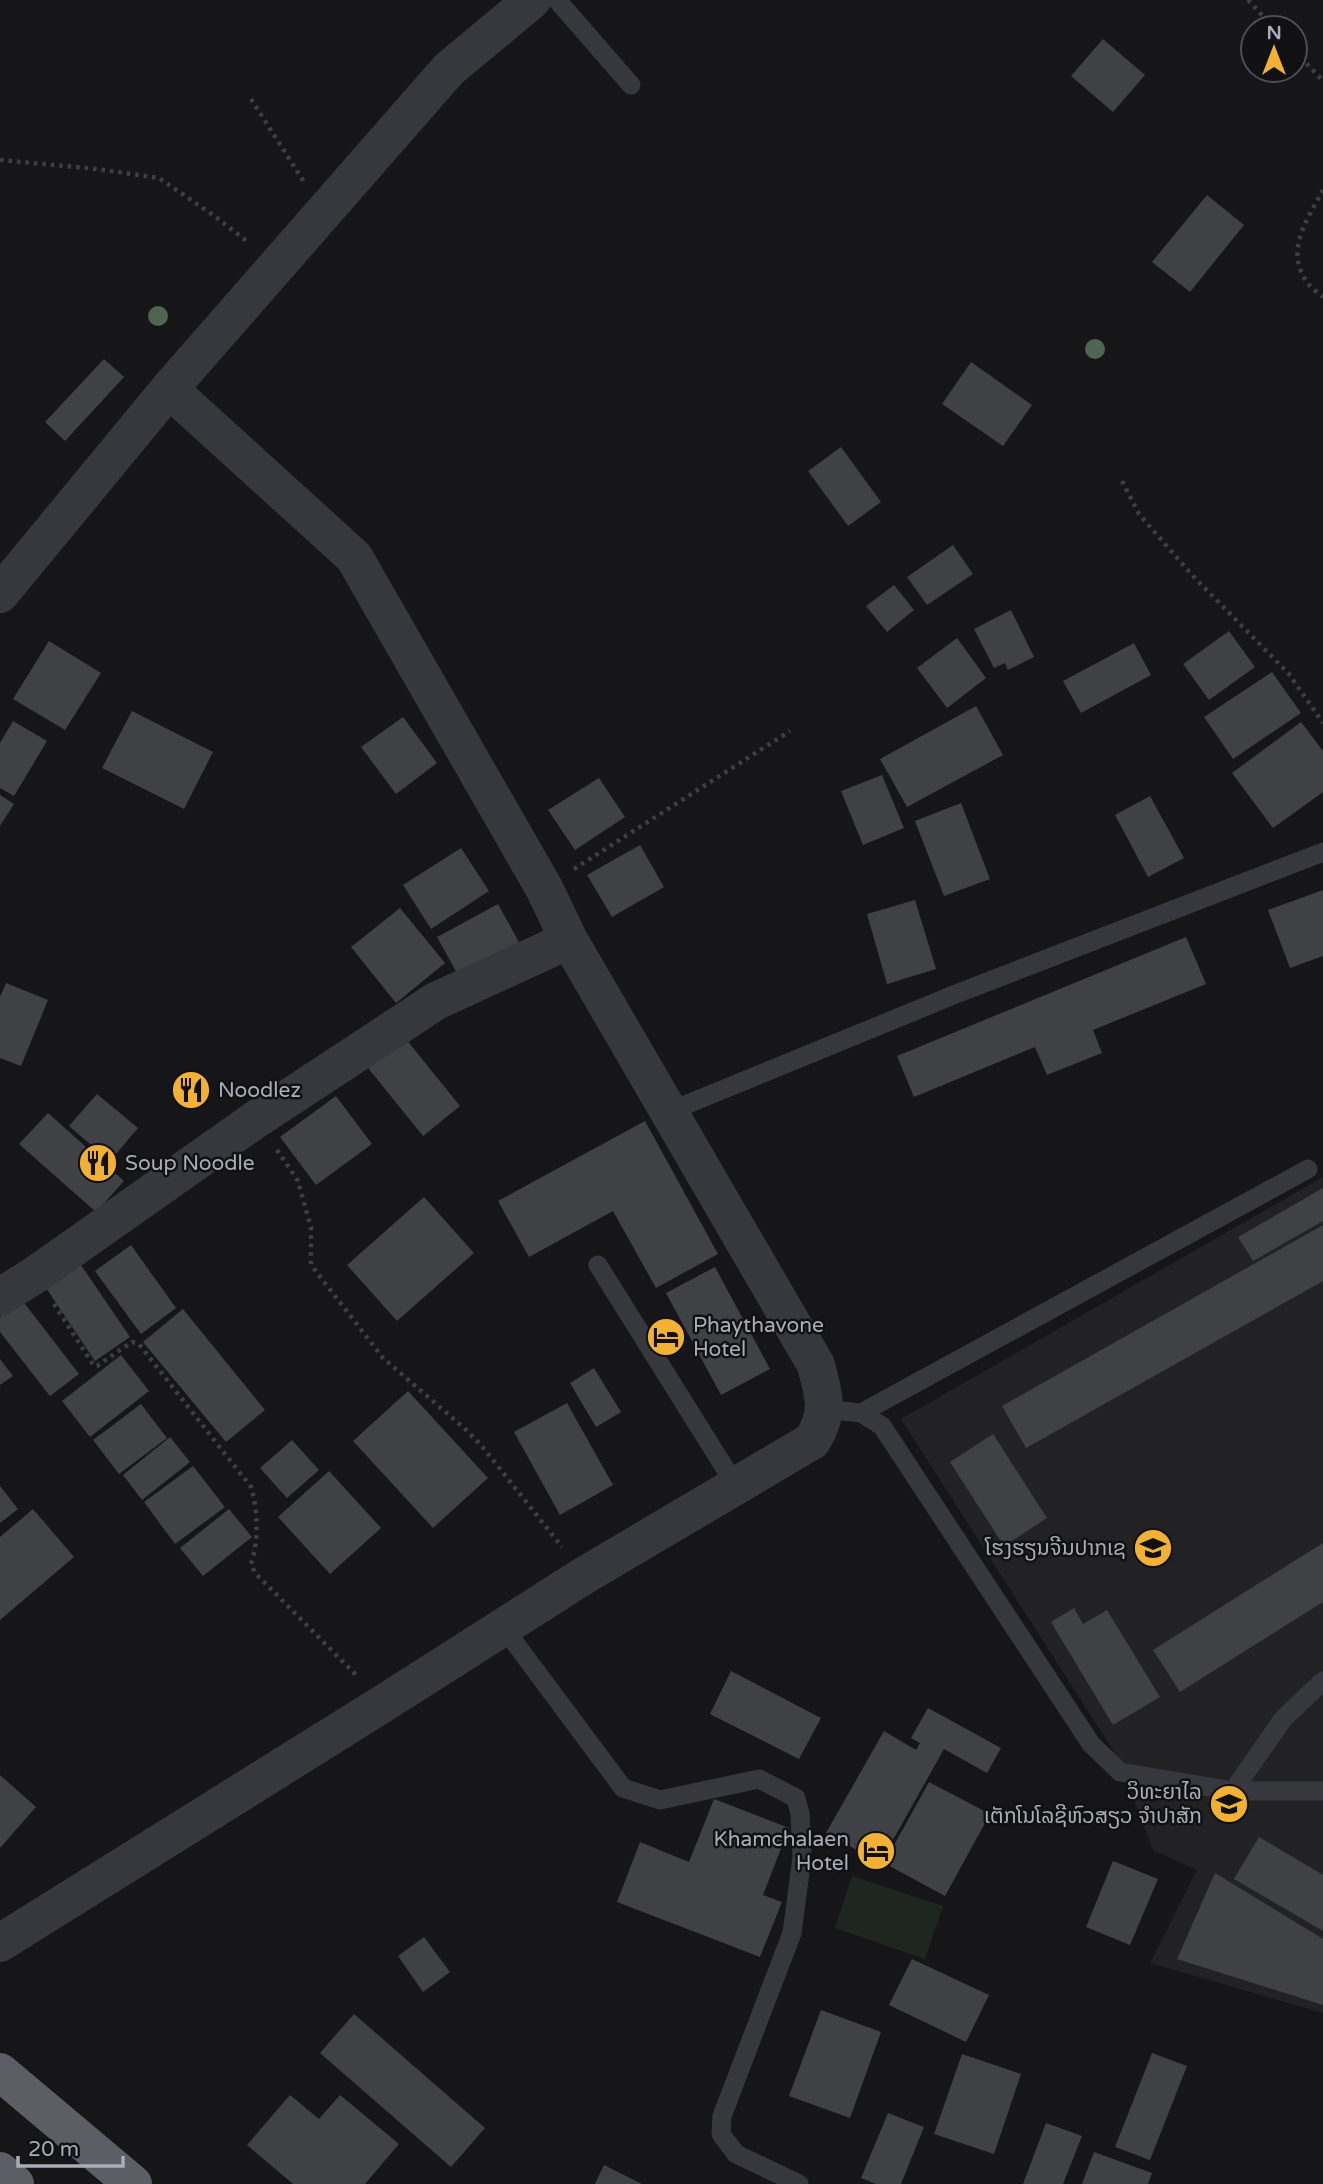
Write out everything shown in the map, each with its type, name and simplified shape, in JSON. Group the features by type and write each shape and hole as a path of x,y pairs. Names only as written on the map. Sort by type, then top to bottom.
{"highway":[{"path":"0,2073 133,2184"},
{"path":"0,2171 15,2184"}],"street":[{"path":"0,594 169,389 449,69 532,0"},
{"path":"0,1943 585,1574 811,1441 822,1426 843,1411 569,940 544,888 354,557 169,389"},
{"path":"0,1297 255,1120 436,1001 569,940"}],"lane":[{"path":"557,0 631,85"},
{"path":"668,1112 956,994 1323,852"},
{"path":"843,1411 1308,1169"},
{"path":"598,1265 736,1486"},
{"path":"843,1411 882,1426 1090,1744 1120,1772 1233,1791 1323,1791"},
{"path":"503,1627 623,1788 660,1800 760,1779 796,1798 800,1814 802,1857 792,1933 722,2116 721,2134 737,2154 799,2184"},
{"path":"1233,1791 1283,1719 1323,1681"}],"path":[{"path":"1248,0 1261,14"},
{"path":"1309,66 1323,81"},
{"path":"251,99 324,212"},
{"path":"0,160 159,178 216,217 277,266"},
{"path":"1323,190 1298,237 1298,260 1306,281 1323,297"},
{"path":"1122,481 1139,514 1192,575 1289,674 1323,723"},
{"path":"544,888 790,731"},
{"path":"255,1120 299,1181 311,1228 311,1265 383,1358 464,1427 481,1445 585,1574"},
{"path":"35,1275 94,1366 132,1342 138,1343 251,1488 256,1505 255,1553 251,1564 255,1573 384,1703"}],"shaded area":[{"name":"ໂຮງຮຽນຈີນປາກເຊ","path":"1323,1177 1323,2013 1150,1963 1197,1870 1153,1850 1118,1758 901,1419"},
{"path":"852,1876 943,1906 925,1959 835,1928"}],"building":[{"path":"1103,39 1145,75 1113,112 1071,76"},
{"path":"1207,195 1244,225 1190,292 1152,262"},
{"path":"104,359 124,377 65,441 45,422"},
{"path":"971,362 1032,405 1003,446 942,404"},
{"path":"841,447 881,502 848,526 808,471"},
{"path":"953,545 973,574 927,605 907,577"},
{"path":"894,585 914,610 887,632 866,606"},
{"path":"1011,610 1034,657 1008,670 1005,663 994,668 974,629"},
{"path":"1229,631 1255,667 1209,700 1183,664"},
{"path":"957,638 986,678 947,708 917,668"},
{"path":"49,641 101,673 65,730 13,699"},
{"path":"1134,643 1151,675 1081,713 1063,681"},
{"path":"1272,672 1301,713 1233,759 1204,717"},
{"path":"976,706 1003,755 907,807 880,759"},
{"path":"132,711 213,752 184,809 102,768"},
{"path":"403,717 437,763 396,794 361,747"},
{"path":"13,721 47,741 14,796 0,788 0,743"},
{"path":"1301,722 1323,751 1323,792 1273,828 1232,773"},
{"path":"882,775 904,828 863,845 841,791"},
{"path":"599,778 625,817 575,850 548,810"},
{"path":"0,795 14,804 0,826"},
{"path":"1150,796 1184,858 1148,877 1115,815"},
{"path":"961,803 990,879 944,896 915,821"},
{"path":"640,845 664,887 612,917 587,875"},
{"path":"461,848 489,891 431,929 403,885"},
{"path":"1323,890 1323,956 1290,968 1268,910"},
{"path":"915,900 936,969 887,984 867,914"},
{"path":"498,904 519,942 458,975 437,937"},
{"path":"400,908 445,963 396,1003 351,947"},
{"path":"1186,937 1206,984 1093,1030 1102,1053 1047,1075 1035,1047 914,1097 897,1056"},
{"path":"6,983 48,1000 21,1066 0,1058 0,997"},
{"path":"401,1033 460,1106 423,1136 364,1063"},
{"path":"97,1094 138,1128 110,1161 69,1126"},
{"path":"336,1096 372,1144 316,1185 280,1137"},
{"path":"48,1113 124,1181 96,1212 19,1144"},
{"path":"645,1121 718,1254 656,1288 613,1211 529,1257 498,1201"},
{"path":"1323,1188 1323,1221 1253,1261 1238,1237"},
{"path":"424,1197 474,1253 397,1321 347,1265"},
{"path":"1323,1225 1323,1281 1026,1448 1002,1406"},
{"path":"131,1245 176,1308 141,1334 95,1271"},
{"path":"79,1262 130,1337 95,1361 44,1285"},
{"path":"715,1267 770,1369 721,1395 666,1293"},
{"path":"22,1300 79,1374 50,1396 0,1332 0,1317"},
{"path":"183,1309 265,1410 226,1442 143,1342"},
{"path":"121,1355 149,1391 90,1437 62,1401"},
{"path":"0,1359 13,1376 0,1385"},
{"path":"594,1368 621,1412 596,1427 570,1383"},
{"path":"408,1391 488,1478 433,1528 353,1441"},
{"path":"567,1403 613,1485 560,1515 514,1432"},
{"path":"141,1404 167,1438 119,1474 93,1440"},
{"path":"993,1434 1047,1518 1004,1546 950,1462"},
{"path":"170,1437 190,1462 142,1500 123,1475"},
{"path":"292,1440 319,1470 287,1498 260,1468"},
{"path":"193,1466 225,1507 175,1544 144,1502"},
{"path":"329,1471 381,1528 330,1574 278,1517"},
{"path":"0,1486 18,1509 0,1523"},
{"path":"33,1509 74,1557 0,1620 0,1537"},
{"path":"229,1509 252,1537 203,1576 180,1548"},
{"path":"1323,1543 1323,1602 1180,1692 1153,1650"},
{"path":"1074,1608 1083,1624 1107,1610 1160,1697 1113,1725 1051,1622"},
{"path":"731,1671 821,1718 799,1759 710,1714"},
{"path":"928,1708 1001,1748 987,1773 944,1749 880,1863 826,1833 884,1731 916,1750 920,1743 911,1738"},
{"path":"0,1775 36,1807 0,1848"},
{"path":"929,1782 990,1814 945,1896 884,1863"},
{"path":"714,1799 789,1828 763,1895 782,1902 760,1957 617,1902 640,1842 689,1862"},
{"path":"1259,1837 1323,1875 1323,1931 1234,1879"},
{"path":"1113,1861 1158,1879 1130,1945 1086,1927"},
{"path":"1215,1873 1323,1939 1323,2005 1177,1959"},
{"path":"424,1937 450,1972 423,1992 398,1956"},
{"path":"912,1959 989,1995 966,2042 889,2005"},
{"path":"821,2010 881,2032 850,2118 789,2096"},
{"path":"354,2014 485,2128 451,2167 320,2053"},
{"path":"1152,2053 1187,2066 1150,2160 1115,2147"},
{"path":"962,2054 1021,2074 994,2154 934,2134"},
{"path":"290,2095 319,2119 340,2095 399,2144 365,2184 293,2184 247,2145"},
{"path":"888,2113 924,2127 901,2184 876,2184 861,2178"},
{"path":"1046,2123 1082,2136 1063,2184 1023,2184"},
{"path":"1094,2152 1152,2173 1148,2184 1082,2184"},
{"path":"604,2165 642,2184 595,2184"}],"place":[{"name":"Noodlez","path":"191,1090"},
{"name":"Soup Noodle","path":"98,1163"},
{"name":"Phaythavone Hotel","path":"666,1337"},
{"name":"ໂຮງຮຽນຈີນປາກເຊ","path":"1153,1548"},
{"name":"ວິທະຍາໄລ ເຕັກໂນໂລຊີຫົວສຽວ ຈຳປາສັກ","path":"1229,1804"},
{"name":"Khamchalaen Hotel","path":"876,1851"}]}
